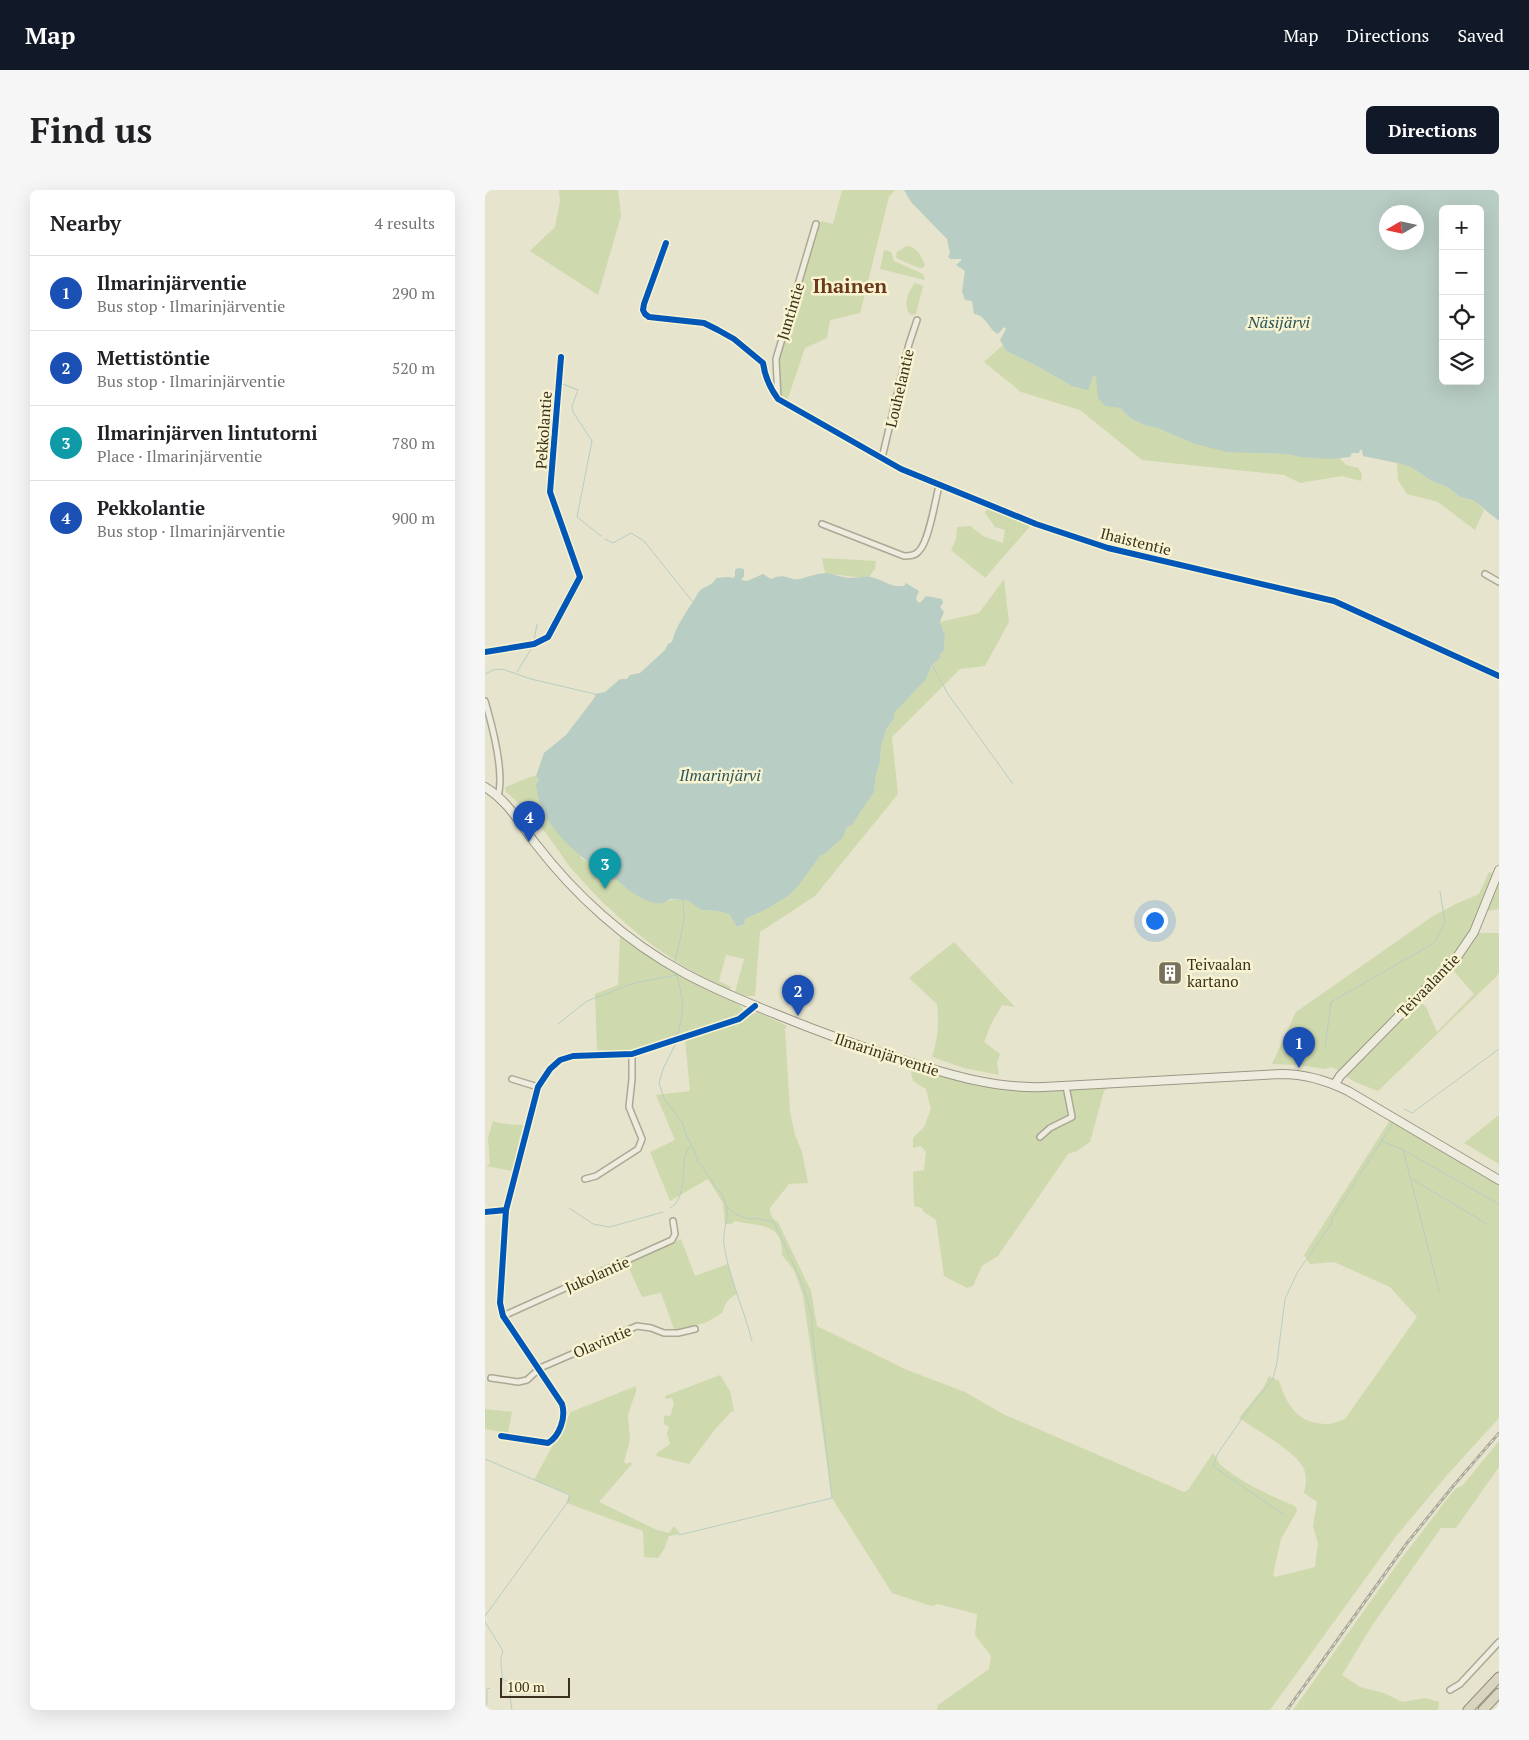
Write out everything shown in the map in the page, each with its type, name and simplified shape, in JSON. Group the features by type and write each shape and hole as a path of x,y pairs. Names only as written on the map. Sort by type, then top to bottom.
{"highway":[{"path":"1468,1710 1499,1677"},
{"path":"1483,1710 1499,1692"}],"main road":[{"name":"Ilmarinjärventie","path":"485,787 510,808 555,868 582,897 616,927 657,958 707,986 834,1038 989,1084 1067,1086 1281,1074 1309,1076 1335,1084 1499,1180"},
{"name":"Teivaalantie","path":"1335,1084 1340,1076 1457,957 1474,932 1499,870"}],"street":[{"name":"Juntintie","path":"778,399 776,359 817,224"},
{"path":"666,243 643,304 645,314 661,318 704,323 734,339 763,363 770,388 778,399"},
{"name":"Louhelantie","path":"882,458 909,344 917,320"},
{"name":"Pekkolantie","path":"485,652 534,644 548,637 580,577 550,492 561,357"},
{"name":"Ihaistentie","path":"778,399 901,469 1036,524 1108,548 1334,601 1499,676"},
{"path":"822,524 904,556 911,556 919,551 924,542 939,486"},
{"path":"1485,574 1499,582"},
{"path":"485,701 500,774 498,796"},
{"path":"501,1436 547,1443 555,1437 565,1414 563,1404 503,1316 500,1303 506,1210 539,1086 550,1068 560,1060 573,1056 632,1054 739,1019 755,1006"},
{"path":"585,1179 597,1176 639,1149 642,1139 629,1108 632,1054"},
{"path":"512,1079 539,1086"},
{"path":"1040,1137 1050,1128 1072,1117 1067,1086"},
{"path":"485,1212 506,1210"},
{"name":"Jukolantie","path":"503,1316 671,1240 675,1234 673,1221"},
{"name":"Olavintie","path":"491,1378 519,1382 527,1380 540,1368 637,1326 651,1328 664,1334 695,1329"},
{"path":"1450,1690 1460,1684 1499,1642"}],"green space":[{"path":"559,190 618,190 621,216 598,295 530,251 555,227 560,201"},
{"path":"842,190 895,190 889,197 860,313 830,320 827,338 805,348 787,401 780,396 778,361 821,221 833,224"},
{"path":"906,246 910,246 918,252 925,265 923,268 896,258 897,252"},
{"path":"884,250 891,252 894,261 923,274 925,280 880,269"},
{"path":"915,283 923,286 916,314 911,315 908,312 906,303 910,290"},
{"path":"1003,345 1006,351 1072,386 1093,375 1097,376 1097,388 1111,405 1120,408 1130,418 1144,425 1158,428 1192,443 1259,453 1288,454 1298,457 1340,458 1346,465 1358,468 1362,474 1361,481 1342,476 1300,483 1284,475 1142,460 1080,410 1021,392 984,362"},
{"path":"1397,463 1411,467 1430,480 1449,488 1460,497 1473,500 1484,510 1475,530 1438,502 1407,494 1398,480"},
{"path":"987,508 1032,524 985,578 951,550 956,539 957,527 970,526 983,536 1003,543 1005,530 995,527 985,513"},
{"path":"822,558 876,561 875,569 869,577 829,574 825,573"},
{"path":"1004,579 1009,622 985,666 960,669 892,737 898,794 815,896 760,932 755,996 746,996 735,992 744,959 726,955 719,981 731,987 730,990 684,966 643,938 605,905 587,886 570,867 538,824 506,792 505,787 536,776 582,859 616,879 640,898 651,902 687,900 708,911 729,914 737,927 741,926 745,919 788,896 820,856 839,840 847,827 852,825 874,792 881,747 886,731 894,718 894,713 944,651 945,635 940,622 979,613"},
{"path":"1489,872 1499,876 1499,909 1487,911 1478,933 1499,933 1499,974 1378,1091 1355,1082 1332,1067 1325,1069 1299,1065 1272,1064 1296,1012 1433,916 1479,894","holes":["1451,968 1474,994 1437,1032 1426,1007 1419,1001"]},
{"path":"620,936 643,953 705,989 736,1003 743,1010 739,1015 632,1051 597,1052 595,994 618,985"},
{"path":"954,942 1015,1007 1002,1005 991,1024 984,1042 1000,1054 997,1063 999,1075 964,1068 932,1057 936,1044 937,1004 909,978"},
{"path":"757,1012 787,1026 785,1029 790,1111 795,1135 802,1152 808,1183 789,1184 770,1210 773,1218 778,1222 811,1291 817,1326 907,1370 965,1392 1003,1414 1184,1492 1188,1490 1213,1453 1221,1465 1238,1478 1295,1506 1297,1511 1281,1539 1273,1575 1275,1577 1315,1567 1318,1543 1313,1526 1317,1502 1304,1493 1306,1475 1300,1462 1285,1449 1239,1418 1263,1388 1269,1376 1279,1381 1290,1405 1300,1416 1307,1420 1327,1424 1345,1419 1417,1317 1390,1287 1334,1262 1310,1264 1304,1255 1390,1120 1499,1184 1499,1418 1448,1474 1397,1535 1270,1710 937,1710 938,1705 989,1669 991,1656 975,1635 977,1614 938,1604 931,1606 892,1593 832,1498 803,1295 794,1270 782,1255 778,1236 774,1231 761,1225 735,1221 731,1224 725,1224 723,1203 708,1179 670,1201 650,1152 675,1140 656,1095 690,1091 685,1039 741,1020"},
{"path":"910,1067 977,1086 1018,1091 1108,1088 1104,1091 1090,1142 1077,1151 1068,1154 998,1256 982,1266 973,1286 967,1288 944,1276 936,1220 924,1212 922,1208 914,1206 913,1172 924,1170 926,1152 921,1146 913,1148 913,1138 924,1127 931,1109 926,1089 913,1081"},
{"path":"1499,1115 1499,1164 1464,1143"},
{"path":"493,1121 504,1124 523,1125 512,1171 486,1166 490,1164 488,1138"},
{"path":"681,1239 695,1276 728,1264 737,1294 727,1302 722,1313 707,1322 679,1330 674,1329 661,1293 642,1297 627,1264"},
{"path":"720,1375 730,1391 734,1411 716,1428 689,1464 657,1456 656,1454 670,1444 667,1433 669,1427 664,1424 664,1416 670,1417 674,1404 672,1398 666,1399 665,1396"},
{"path":"636,1386 628,1415 630,1440 624,1462 632,1464 599,1502 657,1530 669,1533 674,1526 680,1534 669,1536 658,1558 644,1557 643,1531 567,1503 569,1495 534,1480 571,1412"},
{"path":"485,1409 512,1412 508,1433 485,1429"},
{"path":"1499,1441 1499,1467 1456,1528 1441,1528 1373,1624 1342,1675 1360,1687 1384,1693 1402,1702 1425,1698 1439,1702 1438,1710 1293,1710 1401,1559 1455,1489 1463,1485"}],"water":[{"name":"Näsijärvi","path":"904,190 1499,190 1499,521 1473,500 1460,497 1449,488 1430,480 1411,467 1363,456 1362,450 1359,453 1352,453 1350,457 1331,459 1299,457 1288,454 1227,452 1192,443 1158,428 1144,425 1130,418 1120,408 1105,406 1098,398 1096,376 1093,376 1088,390 1072,386 1006,351 1000,340 1006,329 1004,327 998,334 995,332 984,319 974,314 972,301 965,300 962,291 965,271 956,265 961,259 951,259 948,257 950,253 947,239 911,202"},
{"name":"Ilmarinjärvi","path":"738,568 744,569 744,576 741,580 747,581 763,574 771,579 784,576 800,579 826,573 849,578 871,577 895,586 904,586 906,583 919,591 916,598 920,603 926,596 942,599 943,603 940,607 944,612 940,622 945,635 944,651 940,654 940,658 932,665 926,679 894,713 894,718 886,730 881,747 874,792 852,825 847,827 843,837 826,853 820,856 798,886 788,896 745,919 744,924 737,927 729,914 702,910 687,900 670,899 664,903 649,902 634,894 616,879 612,880 575,851 553,828 539,800 536,784 539,780 536,776 544,753 566,735 595,697 595,694 605,692 620,679 627,679 630,675 640,673 672,642 680,623 698,593 713,583 716,578 733,578 735,570"}],"waterway":[{"path":"563,384 578,390 572,406 573,412 592,441 577,517 601,536"},
{"path":"605,539 613,543 631,533 644,541 692,601"},
{"path":"534,641 537,624"},
{"path":"517,672 531,649"},
{"path":"932,665 948,694 1013,784"},
{"path":"485,674 493,670 502,669 531,679 595,694"},
{"path":"1325,1049 1331,1002 1434,943 1445,923 1440,891"},
{"path":"675,962 684,921 683,899"},
{"path":"558,1024 587,1001 634,983 677,975 682,998 682,1017 678,1033 674,1035"},
{"path":"675,1045 663,1069 659,1083 664,1098 683,1124 698,1159 697,1162 721,1192 727,1207 735,1214 748,1219 756,1218 774,1222 803,1286 812,1316 812,1330 832,1498 679,1535"},
{"path":"1404,1109 1412,1113 1499,1049"},
{"path":"1283,1514 1213,1466 1218,1453 1248,1410 1273,1379 1285,1299 1297,1273 1332,1223 1332,1218 1393,1123"},
{"path":"1382,1141 1403,1150 1499,1204"},
{"path":"670,1208 679,1199 685,1156 691,1145"},
{"path":"1403,1150 1439,1290"},
{"path":"1412,1179 1487,1224"},
{"path":"727,1207 724,1235 726,1257 752,1341"},
{"path":"569,1208 593,1224 610,1227 663,1212"},
{"path":"485,1459 570,1495 567,1503 485,1616"},
{"path":"485,1622 503,1651 501,1660 502,1684"},
{"path":"503,1679 508,1682 512,1710"},
{"path":"485,1709 487,1689 490,1688"}],"railway":[{"path":"1287,1710 1407,1543 1499,1433"}],"cycle path":[{"path":"666,243 644,304 643,310 645,314 649,317 704,323 734,339 763,363 768,382 778,399 901,469 1036,524 1108,548 1334,601 1499,676"},
{"path":"485,652 534,644 548,637 580,577 550,492 561,357"},
{"path":"485,1212 506,1210 538,1087 550,1069 560,1060 573,1056 632,1054 739,1019 755,1006"},
{"path":"501,1436 548,1443 559,1431 563,1415 562,1404 503,1316 500,1303 506,1210"}],"place":[{"name":"Pekkolantie","path":"529,842"},
{"name":"Ilmarinjärven lintutorni","path":"605,889"},
{"name":"Teivaalan kartano","path":"1170,973"},
{"name":"Mettistöntie","path":"798,1016"},
{"name":"Ilmarinjärventie","path":"1299,1068"}],"district":[{"name":"Ihainen","path":"850,285"}]}
